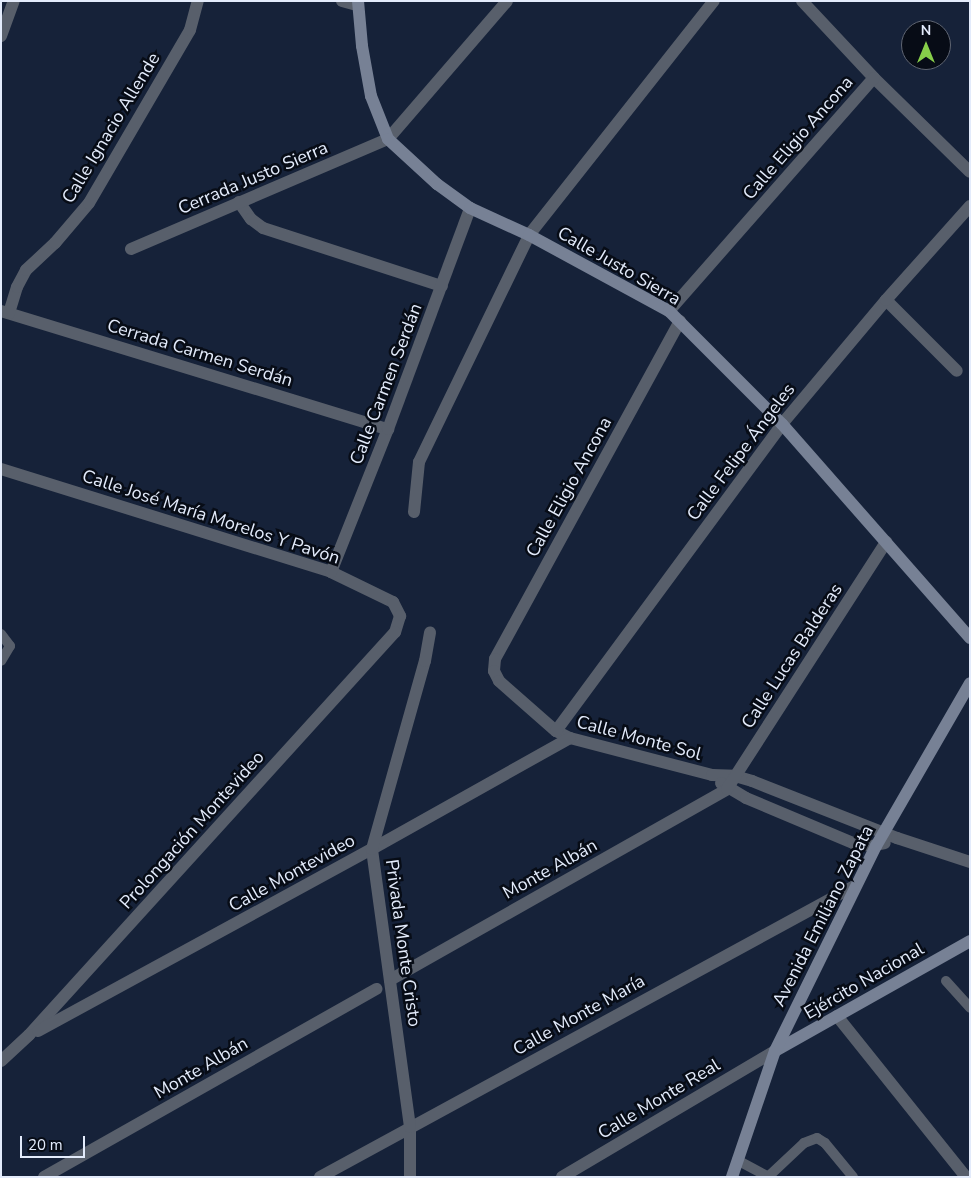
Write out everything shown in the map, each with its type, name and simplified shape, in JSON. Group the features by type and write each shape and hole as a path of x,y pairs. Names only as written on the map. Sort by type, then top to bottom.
{"street":[{"path":"1,36 14,1"},
{"name":"Calle Ignacio Allende","path":"5,312 26,270 55,244 89,203 190,30 198,1"},
{"name":"Calle Justo Sierra","path":"342,1 358,3 371,96 388,140 437,184 470,208 529,234 669,311 782,424 970,638"},
{"path":"388,140 507,1"},
{"path":"414,512 419,462 529,234 714,1"},
{"path":"802,1 874,78 970,172"},
{"name":"Calle Eligio Ancona","path":"669,311 874,78"},
{"name":"Cerrada Justo Sierra","path":"131,249 388,140"},
{"path":"239,202 251,219 263,228 442,286"},
{"name":"Calle Felipe Ángeles","path":"556,731 782,424 886,300 970,206"},
{"name":"Calle Carmen Serdán","path":"331,572 388,429 470,208"},
{"path":"886,300 957,371"},
{"name":"Cerrada Carmen Serdán","path":"5,312 388,429"},
{"name":"Calle Eligio Ancona","path":"494,671 494,658 680,321"},
{"name":"Calle José María Morelos Y Pavón","path":"1,469 331,572 392,602 400,616"},
{"name":"Calle Lucas Balderas","path":"727,789 886,542"},
{"name":"Prolongación Montevideo","path":"1,1061 29,1035 395,632 400,616"},
{"name":"Privada Monte Cristo","path":"410,1177 410,1127 372,849 425,661 430,632"},
{"name":"Calle Monte Sol","path":"494,671 499,681 556,731 570,738 712,775 735,776 897,838 970,862"},
{"name":"Avenida Emiliano Zapata","path":"732,1177 775,1051 876,846 965,698 970,683"},
{"name":"Calle Montevideo","path":"29,1035 372,849 570,738"},
{"name":"Calle Monte Sol","path":"712,775 727,789 853,843 876,846"},
{"name":"Monte Albán","path":"390,980 727,789"},
{"path":"876,846 897,838"},
{"name":"Calle Monte María","path":"320,1177 856,885"},
{"name":"Ejército Nacional","path":"775,1051 970,941"},
{"name":"Monte Albán","path":"44,1177 376,989"},
{"path":"837,1016 966,1177"},
{"name":"Calle Monte Real","path":"562,1177 775,1051"}],"lane":[{"path":"1,634 10,646 1,661"},
{"path":"946,981 970,1008"},
{"path":"737,1160 769,1177 804,1143 817,1138 825,1143 853,1177"}]}
